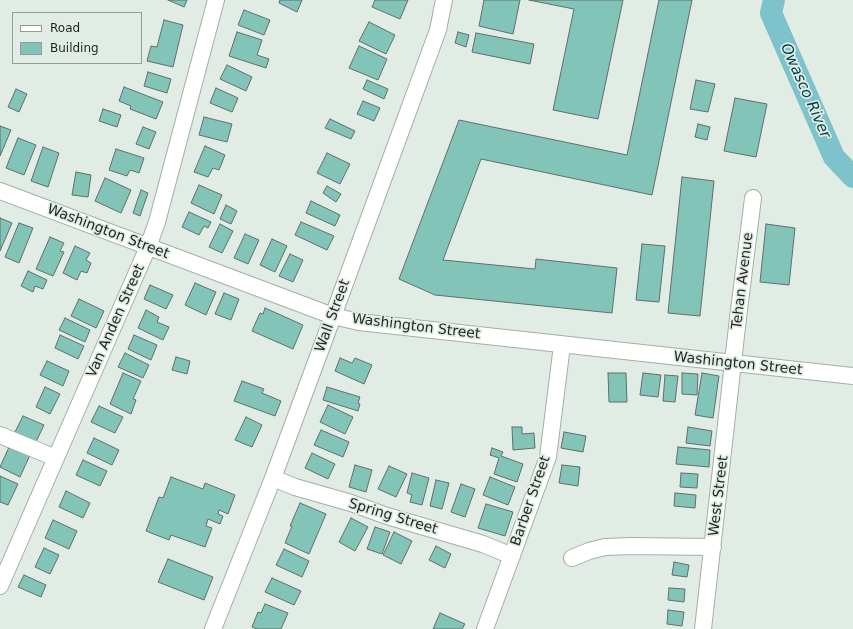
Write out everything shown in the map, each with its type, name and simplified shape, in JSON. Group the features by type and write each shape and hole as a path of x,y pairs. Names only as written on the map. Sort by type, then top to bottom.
{"street":[{"name":"Van Anden Street","path":"0,586 148,247 157,222 216,0"},
{"name":"Wall Street","path":"213,629 273,478 333,316 438,30 444,0"},
{"name":"Washington Street","path":"1,195 148,247 333,316 359,322 853,376"},
{"name":"Tehan Avenue","path":"734,363 753,198"},
{"name":"Barber Street","path":"485,629 548,457 562,345"},
{"name":"West Street","path":"703,629 734,363"},
{"path":"0,435 56,458"},
{"name":"Spring Street","path":"273,478 295,487 351,503 387,516 483,544 512,556"},
{"path":"572,558 589,551 605,547 653,545 713,547"}],"building":[{"path":"168,0 187,0 184,7"},
{"path":"280,0 302,0 297,12 279,3"},
{"path":"375,0 408,0 400,19 372,7"},
{"path":"484,0 520,0 513,34 479,26"},
{"path":"529,0 623,0 598,119 553,110 574,9"},
{"path":"659,0 692,0 652,195 481,159 443,260 535,269 536,259 617,268 612,313 435,295 399,279 459,120 627,155"},
{"path":"244,10 270,20 264,35 238,25"},
{"path":"164,20 183,25 173,67 147,61 151,46 157,47"},
{"path":"369,22 395,35 386,54 359,41"},
{"path":"237,32 262,40 257,55 269,59 266,68 229,56"},
{"path":"458,32 469,35 466,47 455,43"},
{"path":"476,33 534,44 530,64 472,52"},
{"path":"359,46 387,59 378,80 349,68"},
{"path":"227,65 252,77 246,91 220,79"},
{"path":"148,72 171,79 167,93 144,86"},
{"path":"367,80 388,89 384,99 363,89"},
{"path":"696,80 715,84 708,112 690,109"},
{"path":"124,87 163,102 156,119 130,109 131,106 119,101"},
{"path":"216,88 238,98 232,112 210,103"},
{"path":"16,89 27,94 19,112 8,107"},
{"path":"735,98 767,104 756,157 724,151"},
{"path":"363,101 380,108 374,121 357,114"},
{"path":"103,109 121,115 117,127 99,121"},
{"path":"204,117 232,124 227,142 199,135"},
{"path":"330,119 355,131 351,139 325,128"},
{"path":"698,124 710,127 707,140 695,137"},
{"path":"0,126 11,130 0,156"},
{"path":"143,127 156,132 149,149 136,144"},
{"path":"18,138 36,145 24,175 6,168"},
{"path":"205,146 225,155 219,170 213,168 208,177 194,172"},
{"path":"43,147 59,153 48,187 31,181"},
{"path":"116,149 144,158 139,173 130,170 127,176 109,170"},
{"path":"327,153 350,164 340,184 317,173"},
{"path":"76,172 91,175 88,197 72,195"},
{"path":"682,177 714,181 700,316 668,313"},
{"path":"105,178 131,190 121,213 95,201"},
{"path":"199,185 222,195 214,214 191,203"},
{"path":"327,186 341,194 336,202 323,193"},
{"path":"141,190 148,193 140,216 133,213"},
{"path":"311,201 340,215 335,226 306,213"},
{"path":"226,205 237,211 231,224 220,219"},
{"path":"189,212 211,222 208,228 204,226 199,235 182,227"},
{"path":"0,218 12,223 0,251"},
{"path":"301,222 334,236 327,250 295,235"},
{"path":"19,223 33,228 19,263 5,257"},
{"path":"220,224 233,231 222,253 209,247"},
{"path":"766,224 795,228 789,285 760,282"},
{"path":"245,234 259,240 248,264 234,258"},
{"path":"50,237 64,243 60,251 64,252 53,276 36,269"},
{"path":"272,239 287,246 275,272 260,265"},
{"path":"642,244 665,246 659,302 636,300"},
{"path":"75,246 90,253 86,260 91,263 87,273 81,271 77,280 63,273"},
{"path":"290,254 303,260 293,282 279,276"},
{"path":"28,271 47,280 43,289 35,286 33,292 21,286"},
{"path":"195,283 216,292 206,315 185,305"},
{"path":"150,285 173,295 166,309 144,299"},
{"path":"224,293 239,299 231,320 215,314"},
{"path":"79,299 104,311 96,328 71,316"},
{"path":"265,308 303,325 293,349 252,331 260,313 263,314"},
{"path":"146,310 159,317 157,322 169,327 163,340 138,328"},
{"path":"65,318 90,330 85,342 59,330"},
{"path":"60,335 84,346 78,359 55,348"},
{"path":"134,335 157,345 151,360 128,349"},
{"path":"125,353 149,365 143,378 118,367"},
{"path":"176,357 190,361 187,374 172,370"},
{"path":"340,358 352,363 355,358 372,365 364,384 335,371"},
{"path":"47,361 69,371 63,386 40,375"},
{"path":"123,373 141,381 133,399 136,400 131,414 110,404"},
{"path":"608,373 626,373 627,402 609,402"},
{"path":"643,373 661,375 658,397 640,395"},
{"path":"682,373 698,374 697,395 682,394"},
{"path":"702,373 719,376 713,418 695,415"},
{"path":"665,375 678,376 675,402 663,401"},
{"path":"242,381 264,389 262,393 281,401 275,416 234,401"},
{"path":"45,387 60,394 50,414 36,407"},
{"path":"327,387 360,397 358,411 323,400"},
{"path":"328,405 353,417 345,434 320,422"},
{"path":"99,406 123,417 115,433 91,422"},
{"path":"23,416 44,425 34,446 13,436"},
{"path":"246,417 262,425 252,447 235,440"},
{"path":"512,427 522,427 522,434 534,433 535,448 513,450"},
{"path":"688,427 712,431 710,446 686,443"},
{"path":"321,430 349,442 343,457 314,445"},
{"path":"564,432 586,436 583,452 561,448"},
{"path":"94,438 119,450 112,465 87,453"},
{"path":"10,445 30,455 20,477 0,467"},
{"path":"678,447 710,450 709,467 676,464"},
{"path":"492,448 503,452 501,456 523,464 517,482 494,474 499,458 490,455"},
{"path":"312,453 335,464 328,479 305,468"},
{"path":"83,460 107,471 100,486 76,475"},
{"path":"355,465 372,470 366,492 349,487"},
{"path":"562,465 580,467 578,486 559,483"},
{"path":"389,466 407,474 396,497 378,489"},
{"path":"412,473 429,478 422,505 410,502 412,495 407,493"},
{"path":"681,473 698,474 697,488 680,487"},
{"path":"0,476 18,484 8,505 0,502"},
{"path":"171,477 203,489 205,483 235,495 228,514 219,510 218,514 223,516 220,524 208,519 206,526 212,528 205,547 171,535 169,540 146,531 159,497 163,498"},
{"path":"490,477 515,487 508,505 483,495"},
{"path":"436,480 449,483 442,509 430,506"},
{"path":"461,484 475,489 465,517 451,512"},
{"path":"66,491 90,503 83,518 59,507"},
{"path":"675,493 696,495 695,508 674,506"},
{"path":"300,503 326,514 309,554 285,543 292,526 290,526"},
{"path":"486,504 513,512 505,536 478,528"},
{"path":"351,518 368,527 355,551 339,542"},
{"path":"53,520 77,531 69,549 45,538"},
{"path":"375,527 390,532 382,554 367,549"},
{"path":"394,532 412,541 401,564 383,555"},
{"path":"436,546 451,554 445,568 429,560"},
{"path":"44,548 59,555 50,574 35,567"},
{"path":"284,549 309,561 302,577 276,565"},
{"path":"168,559 213,577 204,600 158,582"},
{"path":"674,562 689,565 687,577 672,575"},
{"path":"24,575 46,585 41,597 18,587"},
{"path":"272,578 301,591 294,605 265,592"},
{"path":"669,588 685,589 684,602 668,600"},
{"path":"265,604 288,613 281,629 257,629 252,627 258,612 261,613"},
{"path":"668,610 684,612 682,626 667,624"},
{"path":"440,613 465,624 462,629 433,629"}],"waterway":[{"name":"Owasco River","path":"774,0 771,13 834,157 853,177"}]}
